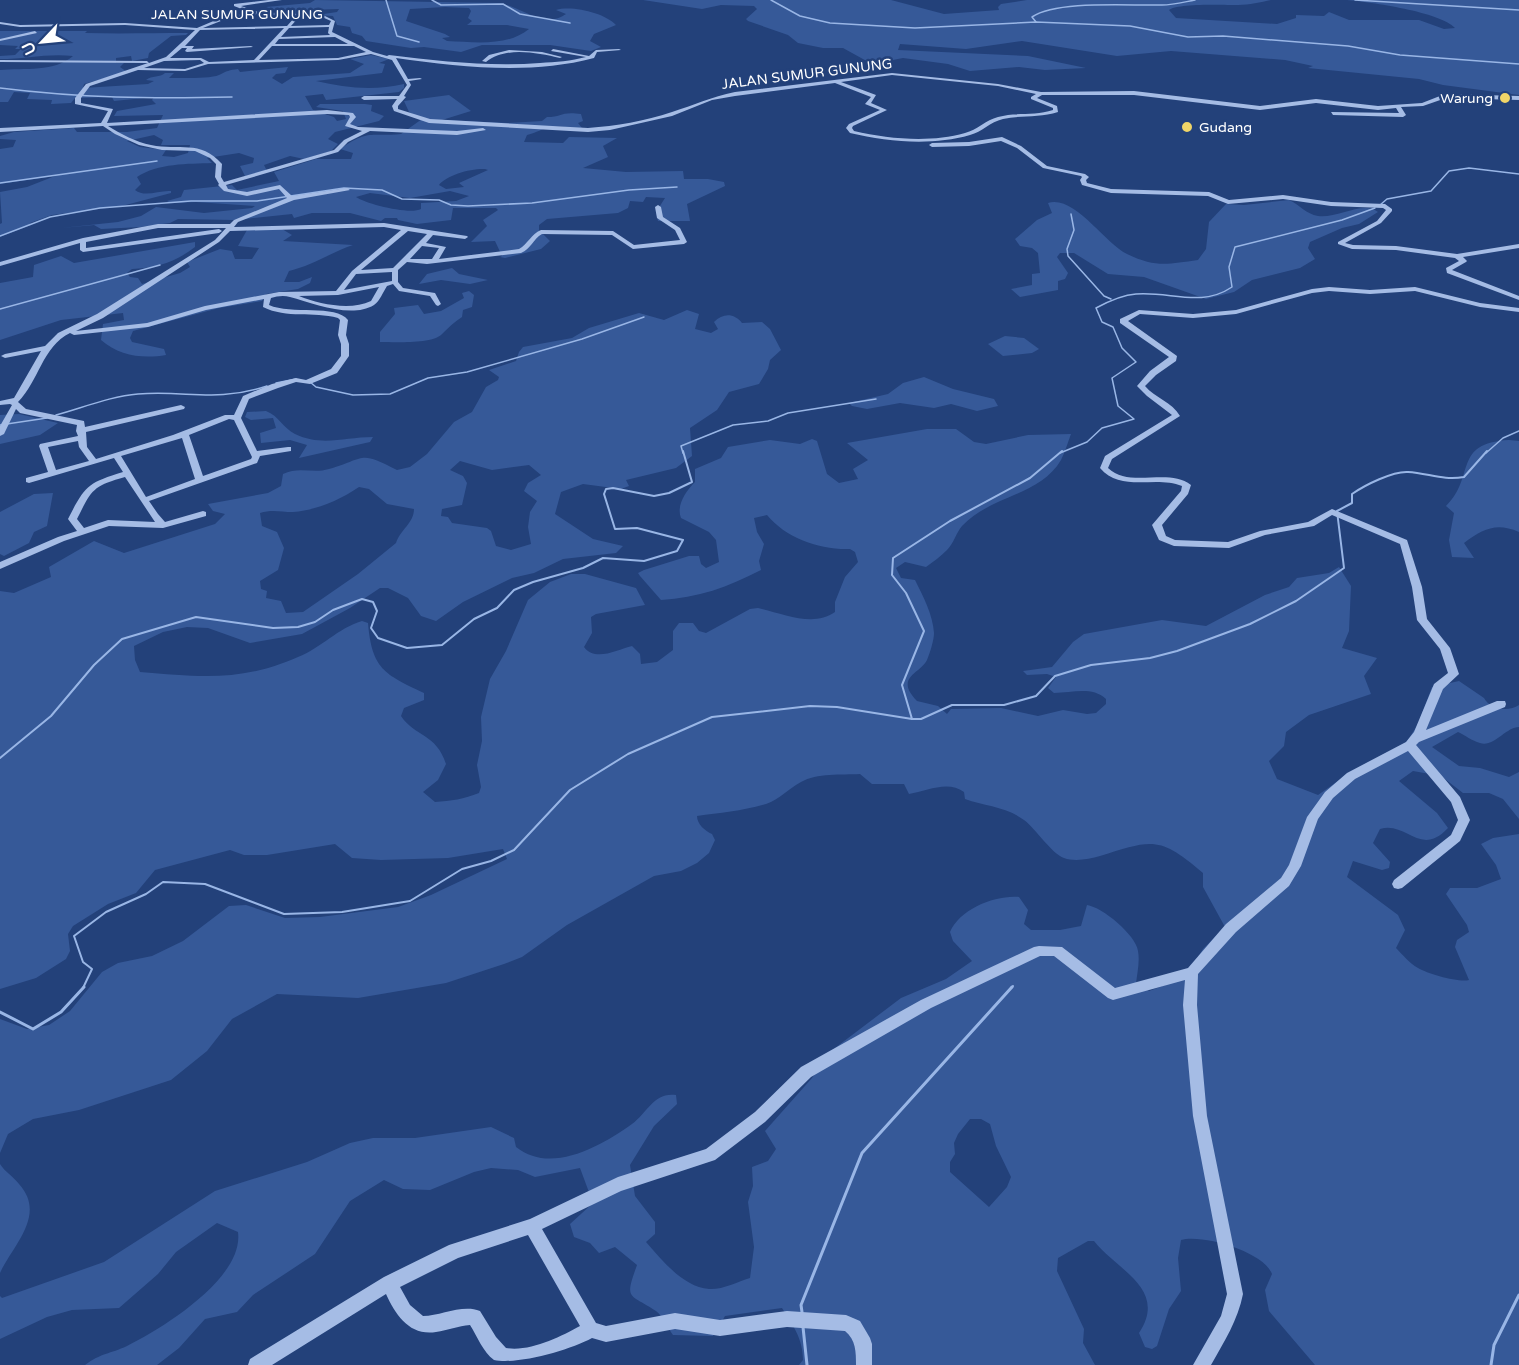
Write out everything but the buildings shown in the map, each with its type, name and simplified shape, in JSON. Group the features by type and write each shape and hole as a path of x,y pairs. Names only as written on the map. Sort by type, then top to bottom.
{"street":[{"path":"280,0 234,6 257,13 328,17 333,21 331,26"},
{"path":"104,123 111,110 79,106 79,97 91,83 170,57 194,35 197,29 225,18 257,13"},
{"path":"255,62 298,16"},
{"name":"JALAN SUMUR GUNUNG","path":"0,23 20,26 125,24 197,29 249,25 331,26 329,31 336,36 371,53 392,58 401,57 478,66 520,66 548,62"},
{"path":"0,40 19,34 48,31 60,25"},
{"path":"279,38 336,36"},
{"path":"272,45 354,45"},
{"path":"180,47 192,47 187,51 251,47"},
{"path":"528,51 534,47"},
{"path":"481,74 478,66 492,54 548,50 594,56"},
{"path":"484,61 571,62 594,56 596,51 619,50"},
{"path":"528,51 582,60"},
{"path":"501,60 505,52"},
{"path":"136,69 184,70 208,63 338,59 371,53"},
{"path":"548,62 560,57"},
{"path":"392,58 399,73 408,80 420,79"},
{"path":"161,60 201,59 208,63"},
{"path":"0,61 153,62"},
{"path":"561,71 571,62"},
{"name":"JALAN SUMUR GUNUNG","path":"403,97 394,109 421,120 524,127 610,128 672,114 711,99 735,94 878,75 909,74 998,85 1041,94 1134,93 1260,108 1316,101 1373,108 1427,103 1445,96 1519,98"},
{"path":"364,98 403,97 408,90 408,80"},
{"path":"827,82 845,83 874,96 868,104 884,110 851,125 850,130 854,133 930,145 961,145 1002,138 1019,147 1046,167 1083,175 1086,177 1083,180 1084,184 1105,190 1209,194 1233,202 1283,197 1331,204 1374,204 1390,210 1382,220 1340,243 1352,247 1395,248 1457,256 1519,246"},
{"path":"854,133 920,138 963,136 1001,117 1037,116 1056,111 1055,107 1033,98 1041,94"},
{"path":"1333,114 1403,115 1398,106"},
{"path":"0,130 34,125 334,112 352,115 347,125 350,128 369,130 457,133 524,127"},
{"path":"104,123 112,130 152,147 185,147 204,153 219,164 217,175 221,185 233,193 247,194 278,187 291,196 348,190"},
{"path":"221,185 336,151 346,141 369,130"},
{"path":"4,426 47,348 56,339 124,301 223,237 236,221 286,203 291,196"},
{"path":"404,260 434,261 521,251 528,248 535,235 541,232 613,233 633,247 684,242 681,231 660,218 658,207"},
{"path":"178,235 179,224"},
{"path":"0,264 82,240 159,230 179,224 230,228 348,225 406,229 465,237"},
{"path":"82,240 82,250 230,228"},
{"path":"338,293 354,272 406,229"},
{"path":"432,233 395,270 395,282 401,290 433,294 438,304"},
{"path":"98,237 100,248"},
{"path":"420,244 443,247 434,261"},
{"path":"1457,256 1464,261 1448,269 1449,272 1519,298"},
{"path":"354,272 395,270"},
{"path":"56,339 83,332 148,325 205,308 268,296 290,293 338,293 395,282"},
{"path":"290,293 313,304 364,306 375,302 384,285"},
{"path":"1413,742 1438,687 1454,674 1445,648 1422,620 1417,587 1404,542 1338,514 1311,524 1263,533 1230,545 1174,543 1161,538 1157,525 1185,492 1187,485 1177,481 1119,478 1110,475 1104,468 1108,458 1176,416 1174,410 1160,404 1142,386 1153,373 1173,359 1173,356 1125,323 1125,317 1139,312 1193,316 1236,312 1312,291 1329,289 1370,292 1411,289 1480,305 1519,310"},
{"path":"145,500 249,464 256,458 255,454 237,418 243,403 249,396 292,381 308,382 334,371 343,360 346,349 342,335 344,320 341,315 296,314 272,310 264,303 268,296"},
{"path":"5,356 47,348"},
{"path":"0,403 15,403 23,411 79,422 82,424 83,447 94,462"},
{"path":"53,474 43,446 181,407"},
{"path":"29,480 117,456 186,434 228,417 237,418"},
{"path":"186,434 200,480"},
{"path":"255,454 288,449"},
{"path":"117,456 163,525"},
{"path":"82,531 72,519 86,491 94,484 128,472"},
{"path":"0,566 82,531 116,521 163,525 203,514"},
{"path":"256,1365 390,1283 455,1251 532,1226 618,1184 710,1155 760,1117 806,1072 926,1004 1040,951 1057,951 1113,994 1192,972 1231,928 1286,882 1295,866 1313,817 1329,795 1351,776 1413,742 1501,704"},
{"path":"1398,884 1456,838 1464,820 1456,800 1413,742"},
{"path":"1192,972 1190,1005 1200,1116 1235,1294 1234,1305 1224,1327 1201,1365"},
{"path":"532,1226 591,1329 606,1334 675,1321 720,1328 786,1319 846,1323 854,1327 864,1344 864,1365"},
{"path":"390,1283 399,1306 420,1323 429,1325 460,1316 474,1317 502,1355 518,1359 578,1338 591,1329"}],"shaded area":[{"path":"315,0 499,3 533,16 549,19 566,14 556,10 579,9 604,17 616,25 594,34 590,41 601,47 591,51 550,45 482,45 461,52 366,41 362,36 352,33 350,27 337,25 333,16 317,15 337,12 339,9 307,10 295,14 275,13 276,10 266,7 310,3","holes":["469,8 471,11 468,18 472,21 467,25 507,25 529,29 511,39 501,41 447,41 442,38 450,37 445,34 406,21 410,9"]},
{"path":"643,0 891,0 944,14 999,10 998,7 1001,4 1027,0 1271,0 1242,5 1182,6 1169,10 1176,18 1277,24 1296,18 1296,15 1324,16 1329,12 1349,20 1419,20 1444,29 1455,28 1447,22 1421,13 1347,0 1519,0 1519,95 1443,85 1419,79 1308,68 1313,66 1285,60 1171,51 1117,56 1022,41 966,49 900,44 898,50 1028,56 1086,68 1045,70 1019,67 970,71 948,64 903,58 872,64 843,48 823,48 798,43 788,35 748,21 746,19 757,9 754,6 721,5 702,9"},
{"path":"0,31 188,33 171,36 149,53 148,58 132,61 131,56 116,58 116,63 124,63 120,67 127,72 84,84 83,88 148,84 154,81 146,80 148,78 165,73 174,73 169,78 202,78 235,69 240,72 288,67 285,73 276,74 272,78 282,84 293,77 350,73 364,64 350,59 371,55 389,59 379,63 385,64 382,73 316,81 360,88 404,84 404,88 399,92 326,100 323,94 305,96 313,110 334,117 337,121 346,119 343,111 316,107 320,104 365,104 372,105 371,111 384,116 379,121 335,132 328,139 338,144 331,151 304,159 290,156 264,165 267,171 245,176 240,166 253,163 254,158 239,153 207,158 212,163 173,165 154,169 137,177 141,184 135,190 143,193 171,191 171,193 122,206 52,215 0,237 0,224 2,223 0,192 27,187 55,176 0,184 0,149 13,147 16,140 0,139 0,136 14,132 74,128 77,132 127,132 157,128 163,115 114,116 117,111 156,104 152,100 154,97 114,101 112,97 75,98 71,103 51,104 52,100 27,99 30,93 14,92 8,102 0,102 0,70 48,67 73,56 0,59 0,56 15,55 21,49 15,49 18,46 0,45","holes":["154,135 163,140 161,145 190,145 188,153 174,157 162,156 166,150 140,147 127,141"]},
{"path":"449,95 471,111 442,120 508,123 542,121 547,117 581,114 583,121 578,123 582,128 559,126 548,128 527,135 524,142 563,143 569,137 617,138 603,146 608,157 583,168 626,172 683,171 684,179 708,179 724,182 725,186 687,204 690,221 658,221 656,212 665,198 646,197 643,202 630,201 628,208 618,213 547,219 539,225 539,230 550,241 541,249 505,258 500,257 502,256 495,241 471,242 487,226 483,220 498,210 496,208 453,208 451,220 417,224 397,218 385,218 381,221 350,213 312,213 294,218 292,214 234,220 178,219 170,223 141,227 101,229 94,225 61,228 118,222 141,216 156,207 204,213 252,208 255,206 196,202 170,203 167,201 181,197 184,190 232,185 237,190 279,181 274,172 316,159 351,159 353,153 340,149 364,136 401,134 422,119 409,112 404,101","holes":["488,170 459,183 464,187 446,189 439,185 447,178 460,173","450,191 469,196 456,201 421,203 421,209 408,211 378,205 356,197 370,193 410,198"]},
{"path":"1289,200 1318,216 1365,208 1378,212 1359,224 1342,228 1310,242 1308,248 1315,259 1300,268 1252,280 1234,292 1206,299 1144,277 1108,274 1074,253 1060,253 1057,257 1068,273 1065,279 1058,281 1058,290 1020,297 1011,289 1032,285 1032,274 1040,273 1038,253 1032,248 1020,246 1015,239 1037,220 1052,213 1048,203 1058,202 1079,213 1127,254 1162,264 1198,260 1206,249 1209,222 1226,204 1244,205"},
{"path":"282,229 292,235 283,241 353,245 289,271 284,282 299,282 312,277 310,283 298,289 266,294 262,301 219,308 133,331 130,338 132,342 164,349 166,355 149,357 123,353 101,340 103,324 124,320 123,313 61,320 0,340 0,283 33,277 34,265 61,256 74,263 195,242 195,247 173,260 157,266 132,269 127,273 130,277 138,278 142,284 180,273 190,267 187,262 220,249 232,251 235,259 252,259 259,248 238,246 247,230"},
{"path":"452,268 459,274 488,280 470,284 441,280 419,284 427,274"},
{"path":"469,291 474,295 472,307 463,310 462,317 436,338 412,342 380,342 380,332 395,314 394,308 418,305 424,314 441,311 464,298 462,293"},
{"path":"687,310 699,314 695,329 711,333 718,329 714,322 725,316 736,317 742,323 762,322 770,329 781,350 770,360 768,369 759,384 729,392 717,410 690,428 692,456 676,468 626,480 629,486 621,489 583,484 561,492 555,514 593,539 623,546 616,553 563,559 534,573 512,578 463,602 436,621 421,616 408,598 388,588 380,588 350,608 302,634 250,643 208,628 187,627 163,632 134,646 135,660 140,672 220,676 258,671 306,653 353,624 362,621 368,623 373,651 383,668 399,681 424,693 424,700 404,708 401,716 437,746 446,764 438,780 423,792 435,802 479,793 481,787 477,765 482,741 481,717 490,679 506,651 528,600 550,582 571,574 585,574 636,588 645,605 596,614 591,617 592,633 584,647 594,654 600,654 632,646 640,654 641,664 657,662 673,650 673,631 679,623 693,623 699,631 706,633 750,609 758,608 807,619 826,617 835,612 835,602 845,577 858,562 855,552 850,549 815,545 804,541 784,530 767,515 754,518 757,532 764,544 759,561 761,570 737,582 700,594 661,600 638,573 689,556 699,556 701,564 706,568 719,562 716,540 709,532 681,518 681,503 695,482 695,469 721,458 728,447 770,440 800,444 812,439 817,441 827,474 839,483 858,479 853,469 868,460 847,443 927,429 956,429 974,442 986,444 1028,435 1071,434 1061,460 1041,481 974,516 962,526 947,550 926,567 905,562 896,568 901,578 915,580 930,613 934,633 927,660 908,681 908,686 917,701 938,706 947,714 951,709 1001,708 1038,716 1063,710 1087,714 1096,713 1106,704 1106,699 1100,695 1088,691 1054,693 1048,688 1056,677 1047,674 1027,675 1023,671 1052,667 1073,642 1084,634 1162,620 1206,626 1265,595 1289,587 1297,578 1329,573 1339,567 1351,586 1349,631 1342,648 1377,658 1364,676 1371,694 1309,715 1286,732 1284,746 1269,761 1277,779 1318,795 1348,774 1406,743 1418,724 1432,687 1459,681 1500,709 1510,709 1519,705 1519,727 1509,730 1490,743 1477,742 1458,732 1432,747 1459,766 1480,768 1509,777 1519,772 1519,819 1503,799 1489,793 1463,793 1441,776 1413,771 1399,781 1437,813 1448,828 1429,840 1390,828 1380,829 1373,843 1390,862 1389,868 1382,870 1353,861 1347,877 1398,915 1405,930 1396,948 1412,964 1436,975 1469,980 1455,947 1457,940 1469,932 1467,925 1446,894 1450,888 1477,888 1501,879 1496,865 1481,844 1493,838 1519,834 1519,1365 1315,1365 1269,1311 1265,1290 1272,1274 1267,1266 1258,1259 1232,1247 1217,1242 1191,1239 1181,1240 1178,1258 1181,1291 1169,1309 1157,1346 1152,1349 1145,1347 1139,1333 1146,1318 1148,1304 1144,1292 1094,1241 1088,1241 1058,1258 1057,1271 1084,1329 1083,1343 1095,1365 799,1365 803,1360 801,1345 782,1308 725,1316 713,1336 673,1335 659,1313 631,1295 631,1285 637,1265 615,1247 599,1253 590,1243 574,1237 570,1224 593,1203 580,1168 535,1177 518,1170 491,1168 474,1172 430,1190 403,1189 384,1180 350,1201 315,1254 253,1295 237,1312 205,1319 179,1348 157,1365 85,1365 142,1338 198,1300 215,1284 228,1267 236,1249 238,1232 217,1223 176,1252 158,1274 119,1308 72,1310 47,1317 0,1339 0,1296 2,1298 104,1262 215,1191 307,1162 350,1143 373,1138 415,1138 491,1127 514,1138 516,1147 530,1155 560,1158 606,1141 632,1124 657,1100 668,1095 676,1095 677,1104 654,1126 630,1165 635,1196 655,1222 655,1234 646,1242 674,1272 690,1283 709,1289 730,1285 750,1278 754,1247 748,1202 753,1186 752,1167 768,1161 776,1149 765,1131 812,1078 831,1051 901,998 946,979 972,961 953,941 950,932 970,910 999,898 1019,897 1028,910 1024,924 1031,930 1060,930 1081,926 1087,905 1093,907 1117,923 1131,937 1139,955 1136,984 1149,991 1184,978 1203,949 1225,927 1203,887 1203,873 1176,852 1165,847 1145,844 1091,858 1068,859 1054,852 1024,820 1003,809 965,799 964,792 958,789 937,787 909,794 904,784 872,784 860,774 814,777 801,782 766,804 697,816 700,824 712,834 715,840 709,853 697,863 681,871 654,876 567,925 522,957 446,983 358,998 277,994 232,1019 207,1051 171,1080 79,1110 33,1119 8,1134 0,1153 0,1019 27,1029 49,1025 70,1011 102,972 118,963 152,956 183,941 229,906 246,905 285,918 320,917 398,907 431,895 507,859 503,849 448,858 381,860 352,858 335,844 267,855 244,855 230,850 155,870 136,893 108,904 73,926 68,934 70,951 66,959 36,978 0,989 0,591 14,593 51,577 49,567 94,541 124,553 215,524 225,514 213,511 208,504 268,493 281,486 283,474 289,472 329,469 363,458 375,460 397,470 410,467 427,454 454,422 472,412 486,387 498,380 499,377 489,370 516,361 523,347 572,338 589,328 639,313 664,320","holes":["460,461 492,470 529,465 541,475 528,483 524,491 537,501 530,512 528,527 531,544 511,550 496,546 491,531 487,528 452,523 448,517 441,516 442,509 462,505 467,483 463,476 450,470","359,487 369,489 387,504 414,509 412,518 396,543 358,574 303,612 286,613 281,601 266,598 267,591 261,589 260,581 278,570 284,548 277,532 262,526 260,513 311,509 328,504","970,1119 981,1119 990,1124 996,1146 1011,1177 1007,1187 989,1207 950,1172 950,1162 955,1154 954,1143"]},
{"path":"1005,336 1024,338 1039,349 1032,353 1003,356 988,344"},
{"path":"924,377 953,389 994,399 998,406 977,411 951,404 934,408 900,403 867,409 852,406 849,403 888,394 903,383"},
{"path":"266,411 295,434 305,438 324,441 373,437 370,442 299,458 307,445 290,440 261,443 260,433 276,428 273,418 251,420 245,417 247,412"},
{"path":"19,414 58,423 40,435 0,444 0,415"},
{"path":"1519,441 1519,532 1511,529 1490,528 1464,543 1474,558 1452,557 1449,540 1454,513 1446,506 1455,495 1472,455 1479,448 1491,443"},
{"path":"53,493 47,526 34,532 29,543 4,556 0,554 0,512 34,494"},
{"path":"0,1164 19,1184 27,1196 30,1207 25,1230 0,1273"}],"waterway":[{"path":"386,0 397,36 419,42"},
{"path":"432,0 441,5 503,4 520,14 570,23"},
{"path":"771,0 800,16 830,23 915,28 1036,22"},
{"path":"1036,22 1032,17 1059,8 1094,5 1166,5 1195,0"},
{"path":"1355,0 1519,10"},
{"path":"1036,22 1130,26 1188,37 1223,36 1348,46 1400,55 1519,64"},
{"path":"0,88 116,97 232,97"},
{"path":"0,183 157,161"},
{"path":"1380,205 1387,199 1431,191 1449,171 1469,168 1519,174"},
{"path":"0,236 50,217 100,208 191,201 257,201 344,188 382,190 402,199 439,200 451,205 468,206 532,203 629,190 677,187"},
{"path":"1060,453 1087,442 1102,428 1134,419 1118,406 1112,378 1136,362 1122,348 1113,327 1102,322 1096,308 1131,295 1209,297 1232,287 1229,267 1235,247 1342,220 1375,208"},
{"path":"1071,214 1074,230 1067,249 1068,256 1104,296 1111,299"},
{"path":"0,309 160,265"},
{"path":"310,382 316,387 353,395 390,394 428,378 467,372 582,339 644,317"},
{"path":"276,383 296,379"},
{"path":"56,415 128,395 232,394 267,386"},
{"path":"683,453 681,446 733,425 768,421 788,413 876,399"},
{"path":"0,425 47,418"},
{"path":"1486,453 1503,438 1519,431"},
{"path":"0,758 51,716 94,665 122,639 196,617 273,628 298,627 315,622 333,610 362,599 373,602 377,611 371,628 378,638 407,648 442,645 474,619 497,608 514,590 533,582 583,568 603,558 644,561 677,551 683,540 637,528 615,529 604,494 606,489 613,488 654,496 669,493 692,482 683,451"},
{"path":"912,719 902,685 924,631 906,593 892,575 893,558 950,521 1030,478 1062,451"},
{"path":"912,719 921,719 952,705 1004,705 1036,696 1055,676 1091,665 1150,658 1177,651 1250,624 1296,601 1344,568 1337,511 1352,503 1352,494 1379,479 1402,472 1449,478 1464,477 1487,451"},
{"path":"83,988 92,969 83,962 74,936 106,912 146,894 163,882 205,884 284,914 342,912 410,901 462,869 491,861 514,850 570,790 628,754 712,717 810,706 837,707 912,719"},
{"path":"0,1012 33,1029 61,1012 84,987"},
{"path":"802,1312 801,1305 862,1153 1012,987"},
{"path":"1491,1365 1494,1345 1519,1295"},
{"path":"803,1327 807,1365"}],"place":[{"name":"Warung","path":"1505,98"},
{"name":"Gudang","path":"1187,127"}]}
